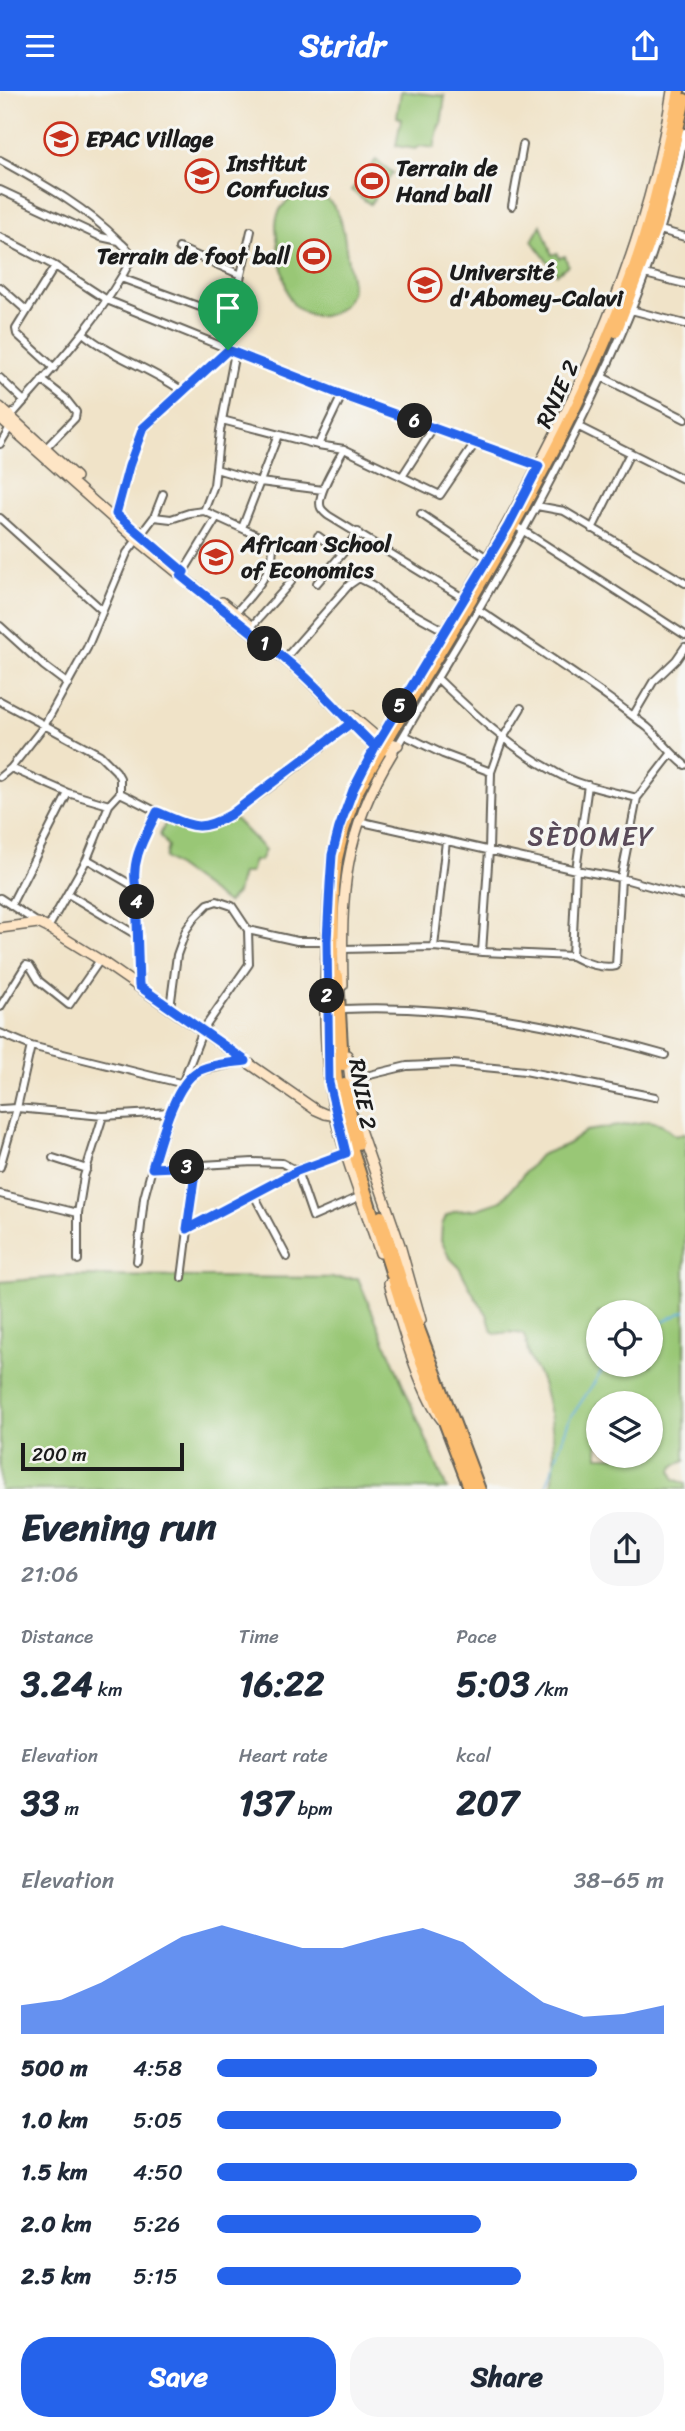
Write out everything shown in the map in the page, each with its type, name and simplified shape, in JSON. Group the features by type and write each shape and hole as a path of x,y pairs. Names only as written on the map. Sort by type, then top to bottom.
{"highway":[{"name":"RNIE 2","path":"480,1489 405,1317 342,1115 331,991 336,868 344,831 356,796 446,642 591,372 635,265 659,183 679,91"},
{"name":"RNIE 2","path":"386,746 449,650 521,530 573,424 634,289 658,216 685,99"},
{"name":"RNIE 2","path":"449,1423 470,1489"}],"street":[{"path":"449,1423 450,1399 422,1324 400,1245 365,1149 354,1109 349,1080 342,949 342,896 347,862 358,821 386,746 445,631 541,468 584,373 630,259 653,181 672,91"},
{"path":"449,1423 432,1408 403,1332 346,1153 342,1115 329,1083 327,941 332,855 353,790 386,746 404,735 479,610 579,427 645,274 660,230 685,132"},
{"path":"512,206 523,145"},
{"path":"0,160 62,194 104,225 132,254 121,278 83,333 11,416 10,427 0,444"},
{"path":"0,190 101,237 119,241"},
{"path":"204,511 214,485 232,351 227,336 251,230"},
{"path":"660,230 685,237"},
{"path":"0,237 55,266 107,300 342,395 541,468"},
{"path":"178,248 241,275"},
{"path":"54,368 17,334 17,324 55,266"},
{"path":"645,274 685,284"},
{"path":"121,278 231,321"},
{"path":"0,287 26,310"},
{"path":"631,310 685,324"},
{"path":"83,333 106,349 155,373 183,391"},
{"path":"116,514 143,428 232,351"},
{"path":"602,376 685,419"},
{"path":"0,378 24,401"},
{"path":"42,380 65,398 76,415 45,449"},
{"path":"317,445 342,395"},
{"path":"0,407 138,537 299,671 351,723 386,746"},
{"path":"0,418 116,514 138,537"},
{"path":"222,420 317,445 344,449 440,495 476,442"},
{"path":"403,475 434,427"},
{"path":"579,427 685,480"},
{"path":"242,528 278,435"},
{"path":"344,449 323,490 321,509 465,599"},
{"path":"592,529 630,453"},
{"path":"216,469 260,482 323,490"},
{"path":"0,777 11,768 44,726 87,648 118,572 138,537 154,517 163,494"},
{"path":"537,506 564,511 685,583"},
{"path":"154,517 171,519 194,511 204,511 274,545 265,575 234,615"},
{"path":"421,514 487,558"},
{"path":"182,574 217,517"},
{"path":"0,519 102,610"},
{"path":"521,530 685,635"},
{"path":"317,583 358,532"},
{"path":"318,536 342,554"},
{"path":"288,655 349,585 359,578 373,585 389,600 445,631"},
{"path":"252,626 290,582"},
{"path":"479,610 633,716 659,737 671,754 685,765"},
{"path":"234,615 288,655 386,746"},
{"path":"0,626 68,684"},
{"path":"633,716 653,682 676,660 685,647"},
{"path":"437,678 492,730 556,773 637,799"},
{"path":"0,701 100,755 120,778 120,793 109,805 87,859 48,928"},
{"path":"482,952 491,772 503,738 522,708"},
{"path":"120,793 157,812 201,828 230,815 351,723"},
{"path":"404,735 443,754 491,772"},
{"path":"342,949 434,947 572,956 610,968 616,966 621,878 637,799 671,754"},
{"path":"11,768 68,793 109,805"},
{"path":"572,956 576,870 588,785"},
{"path":"11,905 68,793"},
{"path":"139,986 134,875 136,859 157,812"},
{"path":"358,821 621,878 685,895"},
{"path":"434,947 446,841"},
{"path":"87,859 136,888"},
{"path":"68,894 138,936"},
{"path":"0,898 139,986 316,1110 342,1115"},
{"path":"137,1261 145,1198 171,1112 204,1030 249,964 248,930 232,906 217,901 208,904 195,917 181,941 177,955 170,1008"},
{"path":"0,928 38,923"},
{"path":"248,930 298,941 327,941"},
{"path":"0,1007 26,965 30,965 39,981 69,1005 100,960"},
{"path":"344,1009 392,1007 526,1021 665,1055"},
{"path":"0,1033 31,1046 184,1084"},
{"path":"0,1167 31,1046"},
{"path":"184,1084 198,1071 246,1061"},
{"path":"349,1080 407,1066 452,1064 525,1070 655,1097"},
{"path":"0,1109 17,1108 103,1117 171,1112"},
{"path":"78,1260 78,1213 87,1169 103,1117"},
{"path":"187,1229 297,1171 346,1153"},
{"path":"53,1158 87,1169"},
{"path":"152,1168 282,1163 297,1171 313,1217 361,1196"},
{"path":"182,1278 196,1166"},
{"path":"0,1194 78,1213"},
{"path":"254,1195 287,1257"}],"green space":[{"path":"401,91 445,96 434,148 396,146 401,119 397,117"},
{"name":"Terrain de Hand ball","path":"376,160 393,173 370,204 351,190"},
{"name":"Terrain de foot ball","path":"304,193 317,195 334,207 342,227 351,277 352,289 346,302 336,311 323,316 305,313 291,301 280,254 276,227 278,214 286,202"},
{"path":"541,225 552,255 557,253 559,258 565,256 568,265 557,274 532,241"},
{"path":"234,818 265,850 260,861 254,860 250,873 242,873 237,893 227,903 165,858 168,846 160,835 166,822 201,829"},
{"path":"650,1121 661,1124 676,1136 685,1133 685,1461 671,1470 674,1479 685,1484 685,1489 552,1489 554,1448 551,1420 541,1380 530,1358 525,1337 523,1334 495,1334 492,1331 487,1314 459,1267 449,1257 441,1240 446,1216 455,1211 477,1209 501,1201 540,1155 568,1144 586,1131"},
{"path":"70,1276 358,1278 447,1489 0,1489 0,1282"}],"waterway":[{"path":"663,1322 685,1311"},
{"path":"545,1489 569,1420 598,1377"}],"place":[{"name":"EPAC Village","path":"61,139"},
{"name":"Institut Confucius","path":"202,176"},
{"name":"Terrain de Hand ball","path":"372,181"},
{"name":"Terrain de foot ball","path":"314,256"},
{"name":"Université d'Abomey-Calavi","path":"425,285"},
{"name":"African School of Economics","path":"216,557"}],"district":[{"name":"SÈDOMEY","path":"591,836"}],"route":[{"path":"228,350 143,428 116,514 184,572 181,576 299,671 351,723 364,737 375,747 353,790 332,855 327,941 329,1083 335,1117 346,1153 297,1171 187,1229 196,1166 152,1168 171,1112 184,1084 198,1071 246,1061 139,986 134,875 136,859 146,834 157,812 201,828 217,823 351,723 375,747 508,526 539,466 342,395 228,350"}]}
